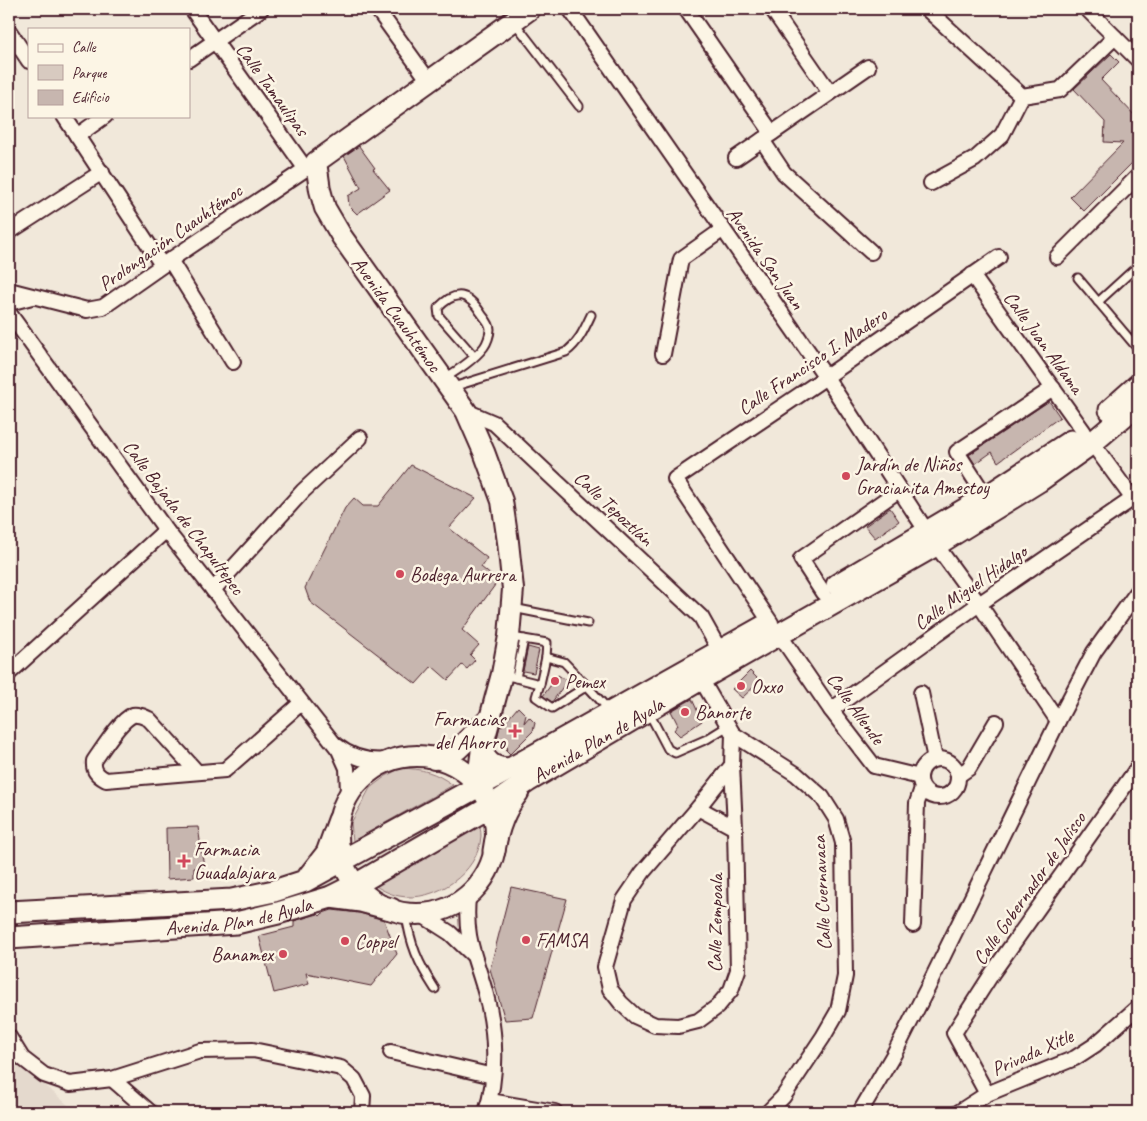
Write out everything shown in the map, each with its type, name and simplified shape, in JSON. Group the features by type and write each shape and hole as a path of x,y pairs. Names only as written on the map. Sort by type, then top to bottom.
{"main road":[{"path":"311,165 530,9"},
{"name":"Avenida Cuauhtémoc","path":"311,165 325,208 342,237 466,411 502,501 513,589 511,608 516,637 509,676 489,719 482,748 477,787"},
{"name":"Avenida Plan de Ayala","path":"9,912 232,900 274,891 305,881 510,769 720,650 775,628 1039,481 1088,438 1138,384"},
{"name":"Avenida Plan de Ayala","path":"9,938 236,923 331,897 490,807 528,781 701,679 823,593 932,539 986,497 1088,438 1138,404"},
{"name":"Avenida Cuauhtémoc","path":"434,759 458,749 489,719"},
{"path":"482,748 483,755 491,765 510,769"},
{"path":"305,881 327,853 339,820 342,805 348,792 359,778 389,760 411,755 434,759 459,770 477,787 490,807 495,829 494,851"},
{"path":"331,897 361,901 406,913 446,910 468,898 481,885 490,869 496,837 505,810 528,781"},
{"path":"339,820 339,840 343,861 357,884 372,898 406,913"}],"street":[{"name":"Calle Tamaulipas","path":"192,9 214,42 311,165"},
{"path":"190,58 261,9"},
{"path":"377,9 429,81"},
{"name":"Avenida San Juan","path":"570,9 826,377 932,539 979,604 1058,721"},
{"path":"686,9 767,136 784,173 871,252"},
{"path":"772,9 830,93"},
{"path":"927,9 1022,96"},
{"path":"1087,9 1138,60"},
{"path":"9,30 28,59"},
{"path":"1022,96 1060,90 1115,37"},
{"path":"736,158 868,67"},
{"path":"931,183 975,159 1002,135 1022,96"},
{"path":"65,118 233,362"},
{"path":"77,136 102,118"},
{"name":"Prolongación Cuauhtémoc","path":"9,290 87,310 104,307 166,262 311,165"},
{"path":"9,232 102,172"},
{"path":"1057,257 1138,176"},
{"path":"663,354 682,259 722,230"},
{"name":"Calle Francisco I. Madero","path":"675,479 999,257"},
{"name":"Calle Juan Aldama","path":"972,275 1088,438 1136,497"},
{"path":"9,303 34,296"},
{"name":"Calle Bajada de Chapultepec","path":"9,313 166,530 332,742 344,759 347,768 348,792"},
{"path":"986,497 957,452 1053,388"},
{"name":"Calle Tepoztlán","path":"466,411 494,423 701,617 720,650"},
{"path":"213,590 303,491 360,438"},
{"name":"Calle Allende","path":"675,479 831,710 874,766 921,782"},
{"path":"823,593 801,559 899,490"},
{"name":"Calle Miguel Hidalgo","path":"831,710 979,604 1136,497"},
{"path":"9,673 166,530"},
{"path":"860,1112 894,1054 1094,652 1138,591"},
{"name":"Calle Cuernavaca","path":"701,679 731,730 796,774 822,797 836,820 843,842 845,976 838,1011 783,1097 768,1112"},
{"path":"921,693 935,759"},
{"path":"196,772 149,719 140,715 133,715 124,721 94,761 97,775 106,780 225,770 301,702"},
{"path":"959,775 969,768 996,722"},
{"name":"Calle Zempoala","path":"731,730 738,970 731,990 717,1007 698,1021 678,1026 655,1025 635,1016 610,989 605,967 624,900 642,872 698,808 732,765"},
{"name":"Calle Bajada de Chapultepec","path":"332,742 341,749 360,758 379,761 389,760"},
{"path":"913,925 917,804 922,769 927,762 943,758 956,768 959,775 955,790 949,795 942,797 934,797 928,794 921,782"},
{"name":"Calle Gobernador de Jalisco","path":"988,1094 954,1033 993,972 1138,767"},
{"path":"698,808 735,828"},
{"path":"468,898 467,927 473,955 486,995 493,1033 493,1076 488,1107 554,1112"},
{"path":"406,913 450,934 473,955"},
{"name":"Privada Xitle","path":"959,1112 988,1094 1075,1058 1095,1045 1138,1006"},
{"path":"9,1037 22,1058 44,1075 70,1084 112,1079 200,1051 253,1050 342,1068 354,1079 363,1096 362,1112"},
{"path":"391,1052 493,1076"},
{"path":"112,1079 150,1112"}],"lane":[{"path":"513,21 579,106"},
{"path":"1098,302 1132,271"},
{"path":"1078,278 1138,349"},
{"path":"447,384 484,347 490,330 489,325 468,297 453,297 438,308 439,316 474,356"},
{"path":"447,384 566,352 575,346 582,336 591,315"},
{"path":"511,608 588,623"},
{"path":"516,637 547,643 546,656 536,697 552,708 588,686"},
{"path":"546,656 564,662 611,712"},
{"path":"509,676 540,684"},
{"path":"647,710 668,750 675,753 731,730"},
{"path":"406,913 408,934 414,954 435,989"}],"shaded area":[{"path":"9,1054 76,1112 9,1112"}],"green space":[{"path":"401,768 428,772 453,785 353,841 351,823 370,788"},
{"path":"479,821 481,836 472,862 463,873 440,890 426,895 399,896 371,883"}],"building":[{"path":"1111,54 1119,62 1101,80 1138,119 1138,157 1084,211 1070,197 1123,143 1104,142 1105,122 1074,89"},
{"path":"359,146 375,168 373,169 390,190 357,214 349,206 348,196 361,188 344,156"},
{"path":"1049,401 1060,417 998,462 992,452 975,464 969,455"},
{"name":"Bodega Aurrera","path":"411,465 476,498 449,528 487,558 481,567 498,581 462,630 479,645 470,655 475,660 467,669 462,665 448,680 432,666 416,684 310,602 305,588 345,508 354,498 363,506 378,506"},
{"path":"890,508 899,521 875,538 865,526"},
{"path":"528,647 539,650 534,673 523,671"},
{"path":"750,671 760,681 742,698 732,689"},
{"path":"558,675 567,681 552,702 543,696"},
{"path":"692,699 702,721 680,736 674,730 678,725 671,711"},
{"path":"518,707 526,715 524,723 529,717 535,723 533,731 510,754 506,750 508,748 500,742 495,747 500,726"},
{"path":"198,827 204,867 194,868 194,877 167,879 166,828"},
{"name":"FAMSA","path":"511,887 567,899 533,1018 505,1020 490,969"},
{"name":"Coppel","path":"332,910 359,913 384,920 397,954 371,986 306,973 309,984 274,993 259,936 294,927 294,921 318,914 320,916"}],"place":[{"name":"Jardín de Niños Gracianita Amestoy","path":"846,476"},
{"name":"Bodega Aurrera","path":"400,574"},
{"name":"Pemex","path":"555,681"},
{"name":"Oxxo","path":"741,686"},
{"name":"Banorte","path":"685,712"},
{"name":"Farmacias del Ahorro","path":"515,731"},
{"name":"Farmacia Guadalajara","path":"184,861"},
{"name":"FAMSA","path":"526,940"},
{"name":"Coppel","path":"345,941"},
{"name":"Banamex","path":"283,954"}]}
